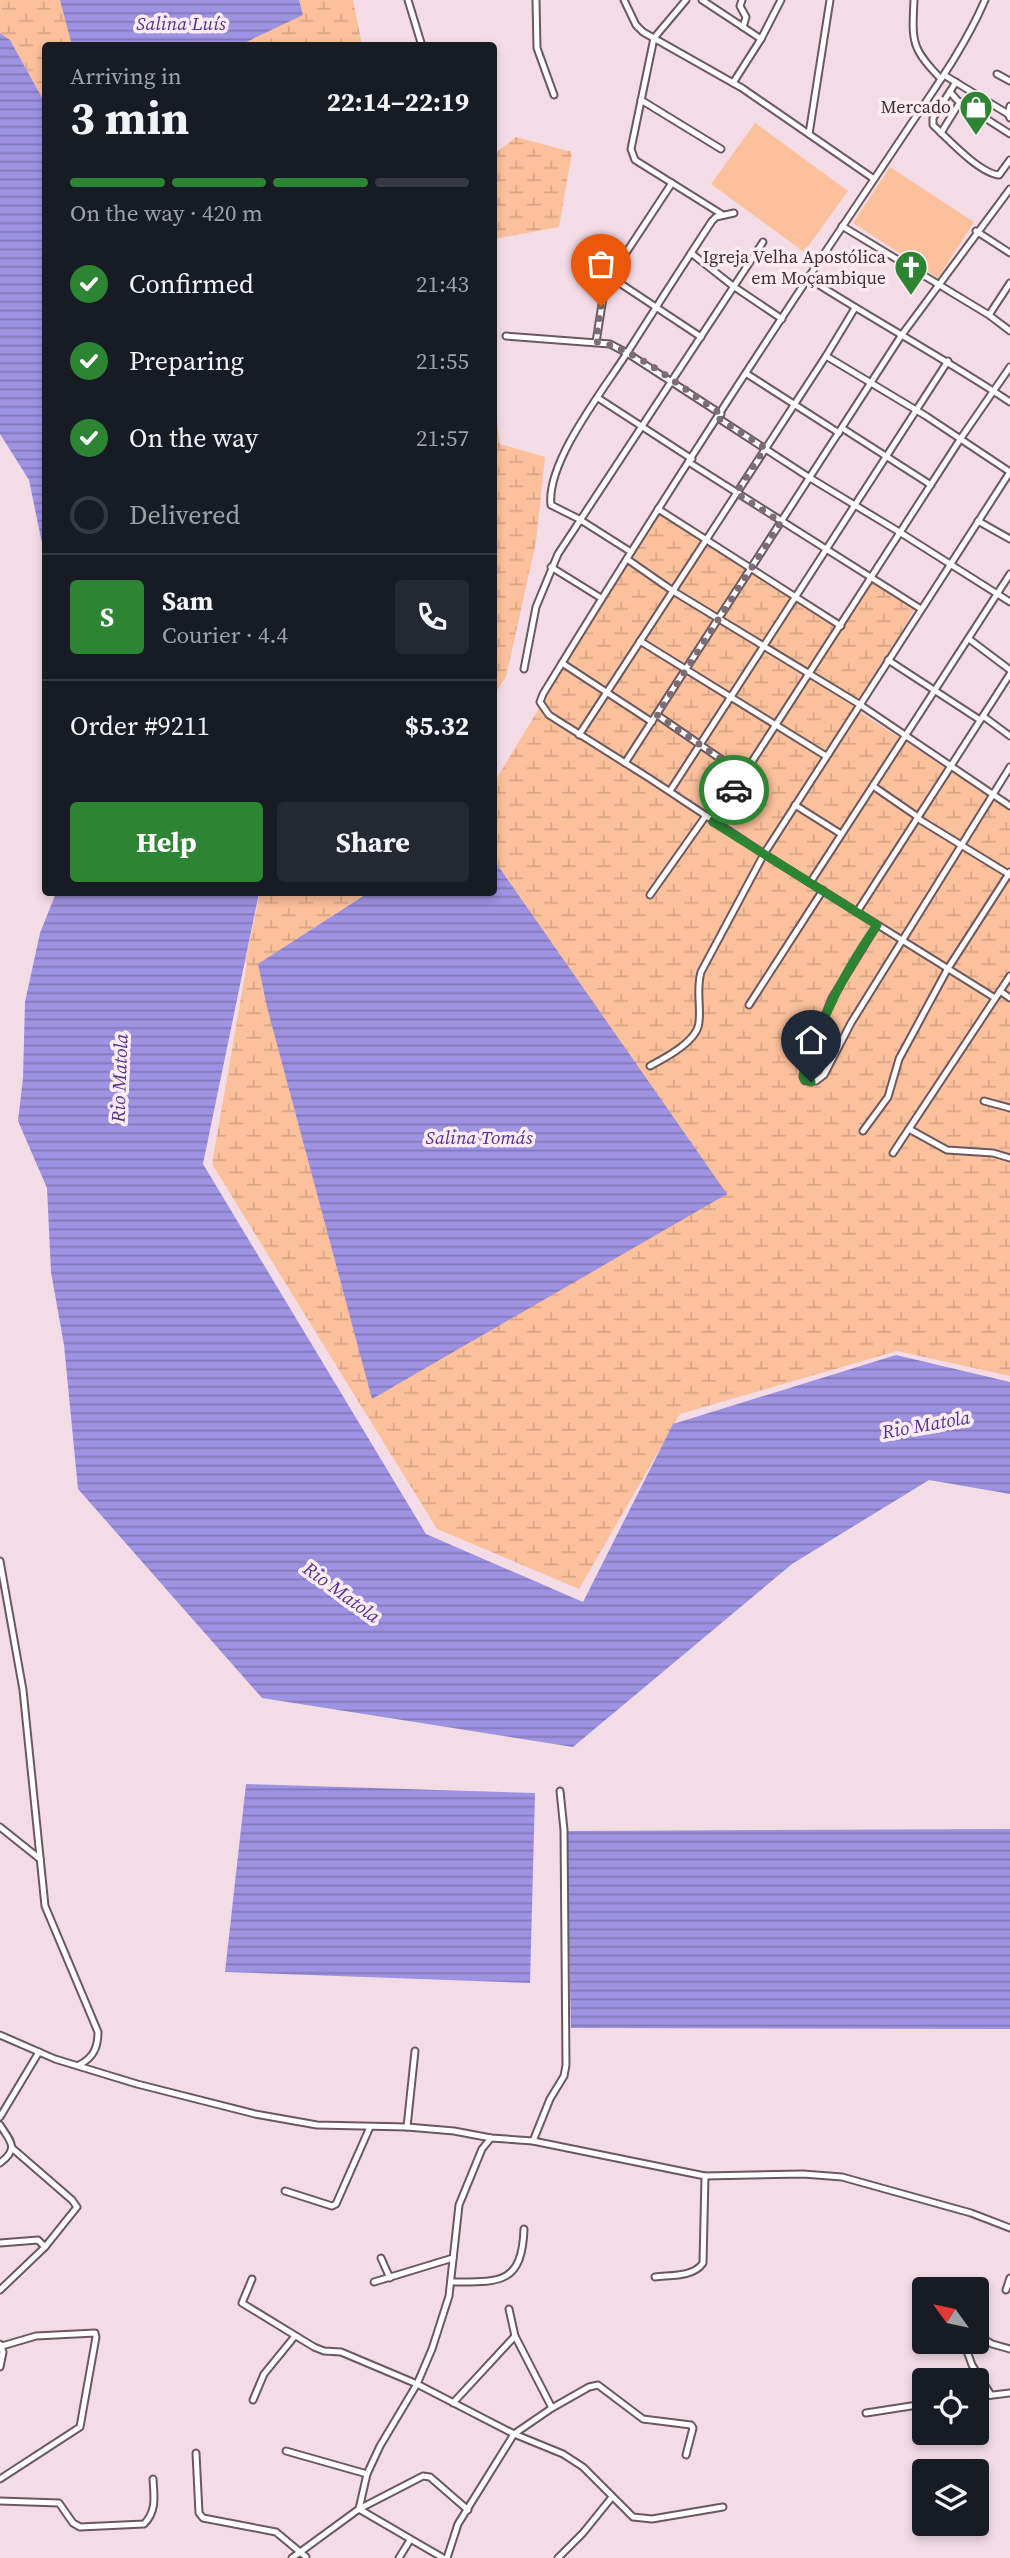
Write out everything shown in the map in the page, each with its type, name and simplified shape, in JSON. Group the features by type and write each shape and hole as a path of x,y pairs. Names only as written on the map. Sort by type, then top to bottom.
{"street":[{"path":"408,0 421,42"},
{"path":"536,0 537,48 554,94"},
{"path":"624,0 636,25 653,38 733,83 874,179"},
{"path":"686,0 653,38 634,132 632,156 723,215"},
{"path":"702,0 761,39"},
{"path":"742,0 740,6 746,17 743,27"},
{"path":"733,83 761,39 781,0"},
{"path":"809,134 830,0"},
{"path":"914,0 912,36 924,61 943,77 956,82 1009,116 1010,106"},
{"path":"985,0 943,77 842,226 601,598 542,694 540,702 549,715 670,791 705,817 995,998"},
{"path":"998,74 1010,81"},
{"path":"956,82 932,120 933,125 957,148 995,175 999,176 1010,160"},
{"path":"950,92 960,102 1010,134"},
{"path":"641,100 721,149"},
{"path":"941,133 960,102"},
{"path":"596,342 604,292 614,271 672,183"},
{"path":"625,763 901,336 976,231 1010,189"},
{"path":"734,213 712,221 567,447 550,496 553,507 579,519 673,591 859,704 1010,806"},
{"path":"842,226 989,314 1010,331"},
{"path":"976,231 1010,253"},
{"path":"524,669 536,607 551,567 579,519 763,242"},
{"path":"691,253 782,320"},
{"path":"612,278 701,337"},
{"path":"808,278 901,336 948,360 1010,402"},
{"path":"989,314 1010,283"},
{"path":"579,735 855,308"},
{"path":"506,336 604,343 627,352 810,478 1010,602"},
{"path":"650,1066 684,1045 696,1031 700,1021 697,987 701,972 764,854 1010,472 961,438 826,356"},
{"path":"670,791 948,360"},
{"path":"713,822 961,438 1010,368"},
{"path":"747,374 931,485"},
{"path":"598,397 736,493 921,609"},
{"path":"659,509 841,626"},
{"path":"978,521 1010,539"},
{"path":"551,567 601,598"},
{"path":"810,883 1010,574"},
{"path":"857,912 1010,672 969,639"},
{"path":"640,641 826,756"},
{"path":"888,660 1010,736"},
{"path":"562,663 652,722"},
{"path":"657,715 744,775"},
{"path":"877,925 832,998 804,1070 805,1081 816,1081 824,1074 851,1023 1010,767"},
{"path":"863,1131 888,1097 899,1059 947,970 1009,873 918,818 873,786"},
{"path":"795,805 841,834"},
{"path":"650,895 705,817"},
{"path":"748,1005 822,890"},
{"path":"894,1153 1010,976"},
{"path":"1000,992 1010,998"},
{"path":"984,1101 1010,1108"},
{"path":"909,1129 947,1150 993,1153 1010,1158"},
{"path":"0,1561 23,1690 45,1906 98,2032 95,2052 79,2065"},
{"path":"533,2141 550,2099 564,2076 566,2065 564,1830 560,1791"},
{"path":"0,1827 40,1859"},
{"path":"0,2035 39,2052 137,2084 255,2114 317,2125 407,2127 533,2141 705,2176 803,2174 842,2177 971,2213 1010,2228"},
{"path":"407,2127 415,2051"},
{"path":"0,2117 39,2052"},
{"path":"0,2125 12,2143 8,2156 0,2162"},
{"path":"285,2191 332,2206 336,2204 370,2127"},
{"path":"475,2134 482,2149"},
{"path":"359,2509 367,2474 380,2446 417,2384 442,2318 451,2282 459,2205 482,2149 492,2138"},
{"path":"0,2290 45,2247 76,2207 76,2204 12,2148"},
{"path":"655,2277 692,2272 699,2269 703,2263 705,2176"},
{"path":"451,2282 491,2281 509,2274 521,2259 524,2229"},
{"path":"0,2243 38,2240 45,2247"},
{"path":"381,2258 390,2277"},
{"path":"374,2283 453,2258"},
{"path":"1006,2290 1010,2278"},
{"path":"252,2279 241,2300 243,2305 314,2347 324,2351 341,2352 417,2384 514,2434 574,2460 625,2511 641,2519 723,2507"},
{"path":"509,2309 515,2336 552,2408"},
{"path":"0,2367 3,2360 1,2345 36,2336 94,2333 96,2337 80,2427 0,2479"},
{"path":"253,2400 264,2374 295,2336"},
{"path":"453,2403 515,2336"},
{"path":"989,2343 1010,2349"},
{"path":"968,2354 991,2395 1010,2393"},
{"path":"359,2509 445,2558 454,2534 514,2434 552,2408 589,2387 598,2385 643,2419 691,2425 693,2428 686,2455"},
{"path":"866,2413 912,2406"},
{"path":"286,2451 367,2474"},
{"path":"196,2453 200,2513 203,2518 276,2532 308,2558"},
{"path":"293,2558 359,2509 427,2476 468,2510"},
{"path":"0,2501 59,2503 73,2523 80,2527 144,2524 155,2505 153,2479"},
{"path":"558,2558 583,2533 612,2497"},
{"path":"399,2558 410,2540"},
{"path":"293,2558 308,2558"}],"green space":[{"path":"0,0 353,0 361,42 42,42 42,98 10,40 0,33"},
{"path":"755,123 848,191 804,252 711,184"},
{"path":"516,137 572,152 559,227 497,238 497,152"},
{"path":"890,167 974,222 938,278 853,223"},
{"path":"497,422 500,444 545,457 536,542 506,677 497,690"},
{"path":"658,512 842,624 873,581 915,608 858,711 1010,809 1010,1376 897,1351 680,1414 579,1589 437,1529 212,1164 245,963 259,896 497,896 497,778"}],"water":[{"name":"Salina Luís","path":"60,0 299,0 303,15 246,42 71,42"},
{"path":"0,33 10,40 42,98 42,543 29,480 0,434"},
{"name":"Salina Tomás","path":"497,864 727,1194 372,1399 267,1007 258,964 363,896 497,896"},
{"name":"Rio Matola","path":"55,896 258,896 203,1164 426,1534 583,1602 673,1424 896,1355 1010,1382 1010,1494 929,1480 792,1564 573,1747 262,1698 78,1489 64,1345 51,1272 47,1188 18,1121 23,1078 25,1002 40,933"},
{"path":"246,1784 535,1793 530,1983 225,1972"},
{"path":"1010,1829 1010,2029 571,2028 566,1831"}],"way so far":[{"path":"601,306 596,342 627,352 721,414 718,418 765,448 736,493 781,522 657,715 744,775 734,790"}],"place":[{"name":"Mercado","path":"976,137"},
{"name":"Igreja Velha Apostólica em Moçambique","path":"911,297"}],"route":[{"path":"734,790 713,822 877,925 858,952 821,1023 804,1070 805,1081 811,1082"}]}
